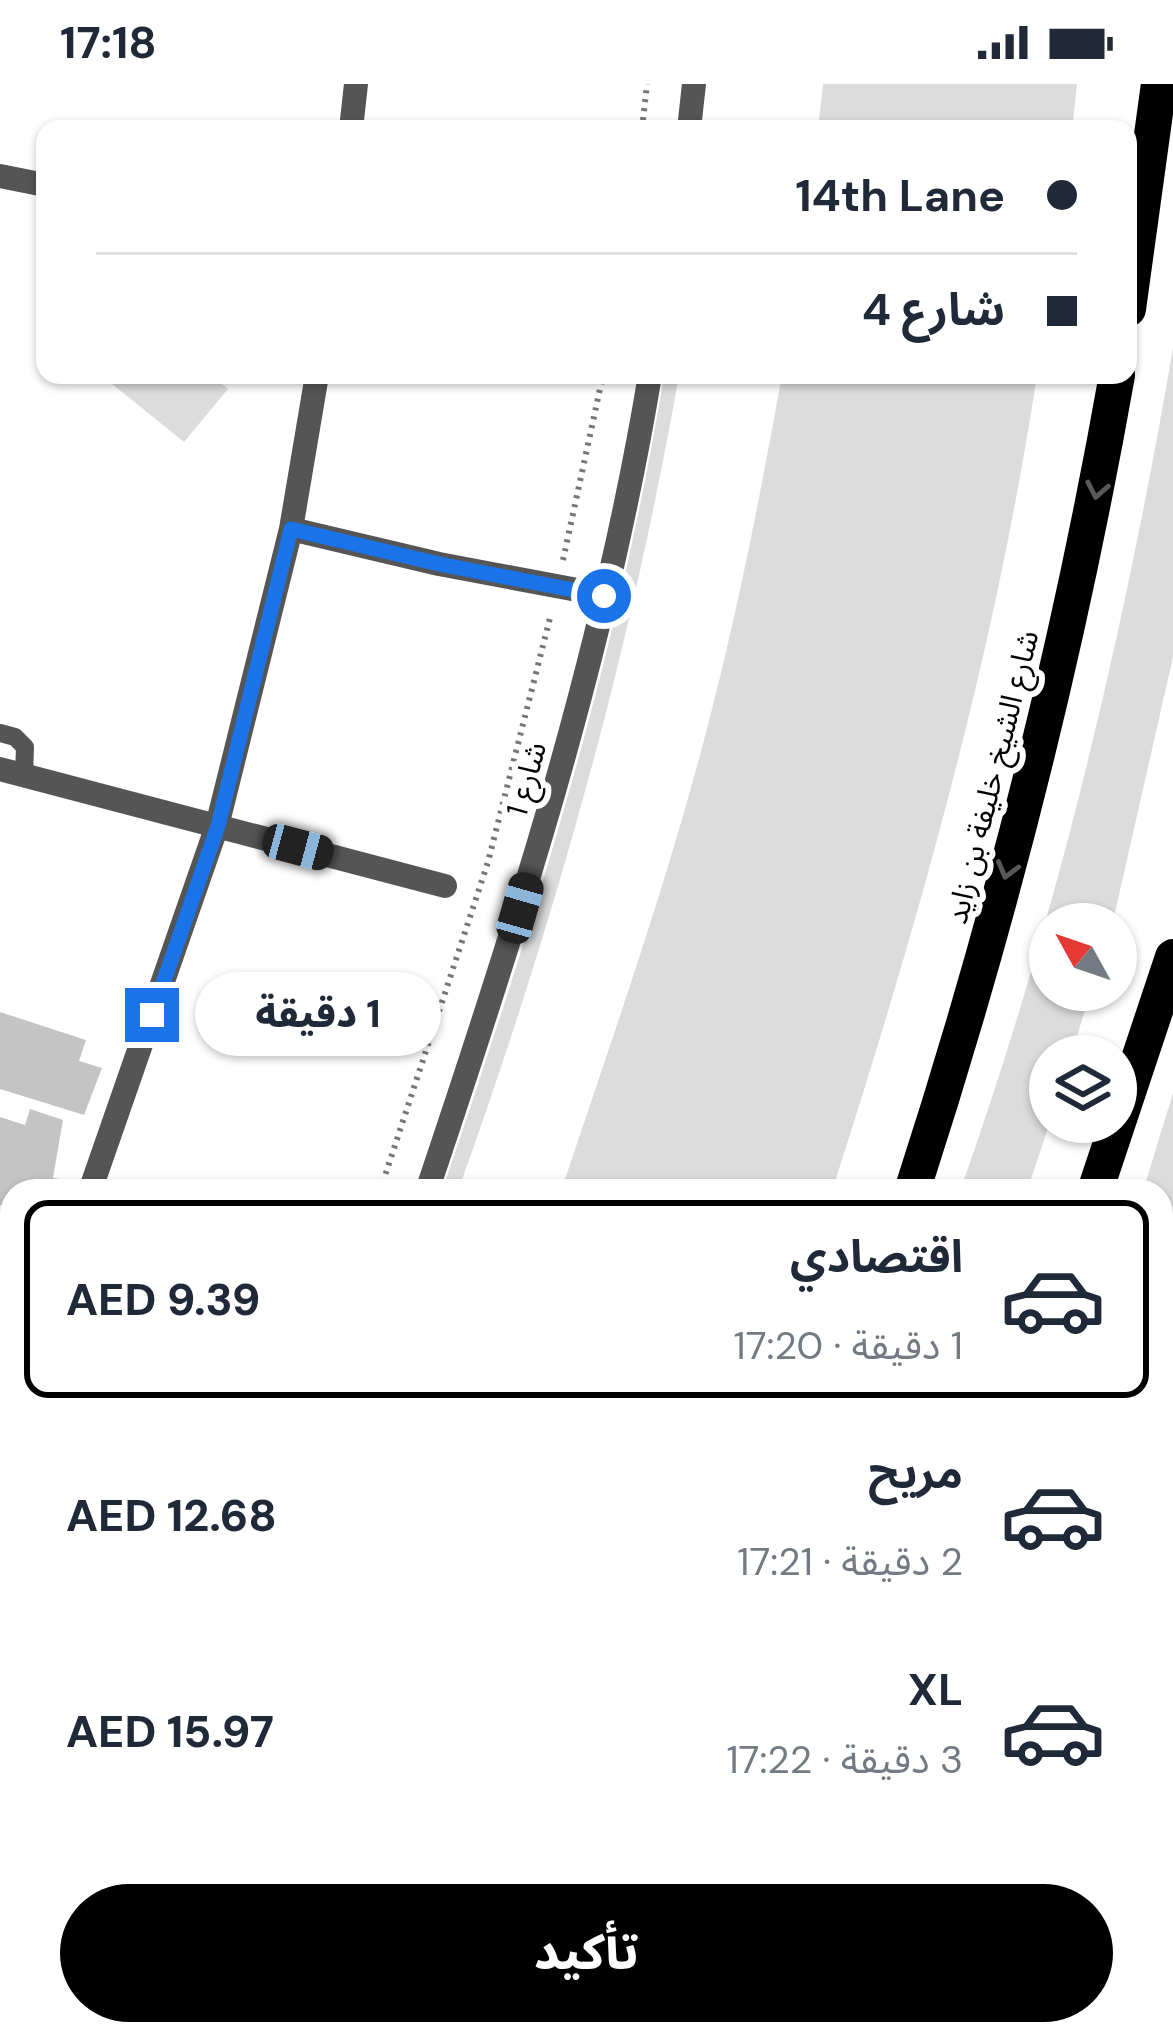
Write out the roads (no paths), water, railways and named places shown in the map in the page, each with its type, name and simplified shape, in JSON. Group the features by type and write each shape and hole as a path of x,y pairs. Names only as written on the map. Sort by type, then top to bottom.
{"highway":[{"path":"1137,244 1159,84"},
{"name":"شارع الشيخ خليفة بن زايد","path":"916,1179 1022,814 1070,619 1115,384"},
{"path":"1099,1179 1173,957"}],"street":[{"path":"352,120 356,84"},
{"path":"690,120 694,84"},
{"path":"0,176 36,183"},
{"path":"94,1179 218,826 291,529 315,384"},
{"name":"شارع 1","path":"431,1179 507,952 570,734 648,384"},
{"path":"291,529 604,596"},
{"path":"12,772 445,886"}],"lane":[{"path":"0,733 15,737 25,747 12,772"}]}
